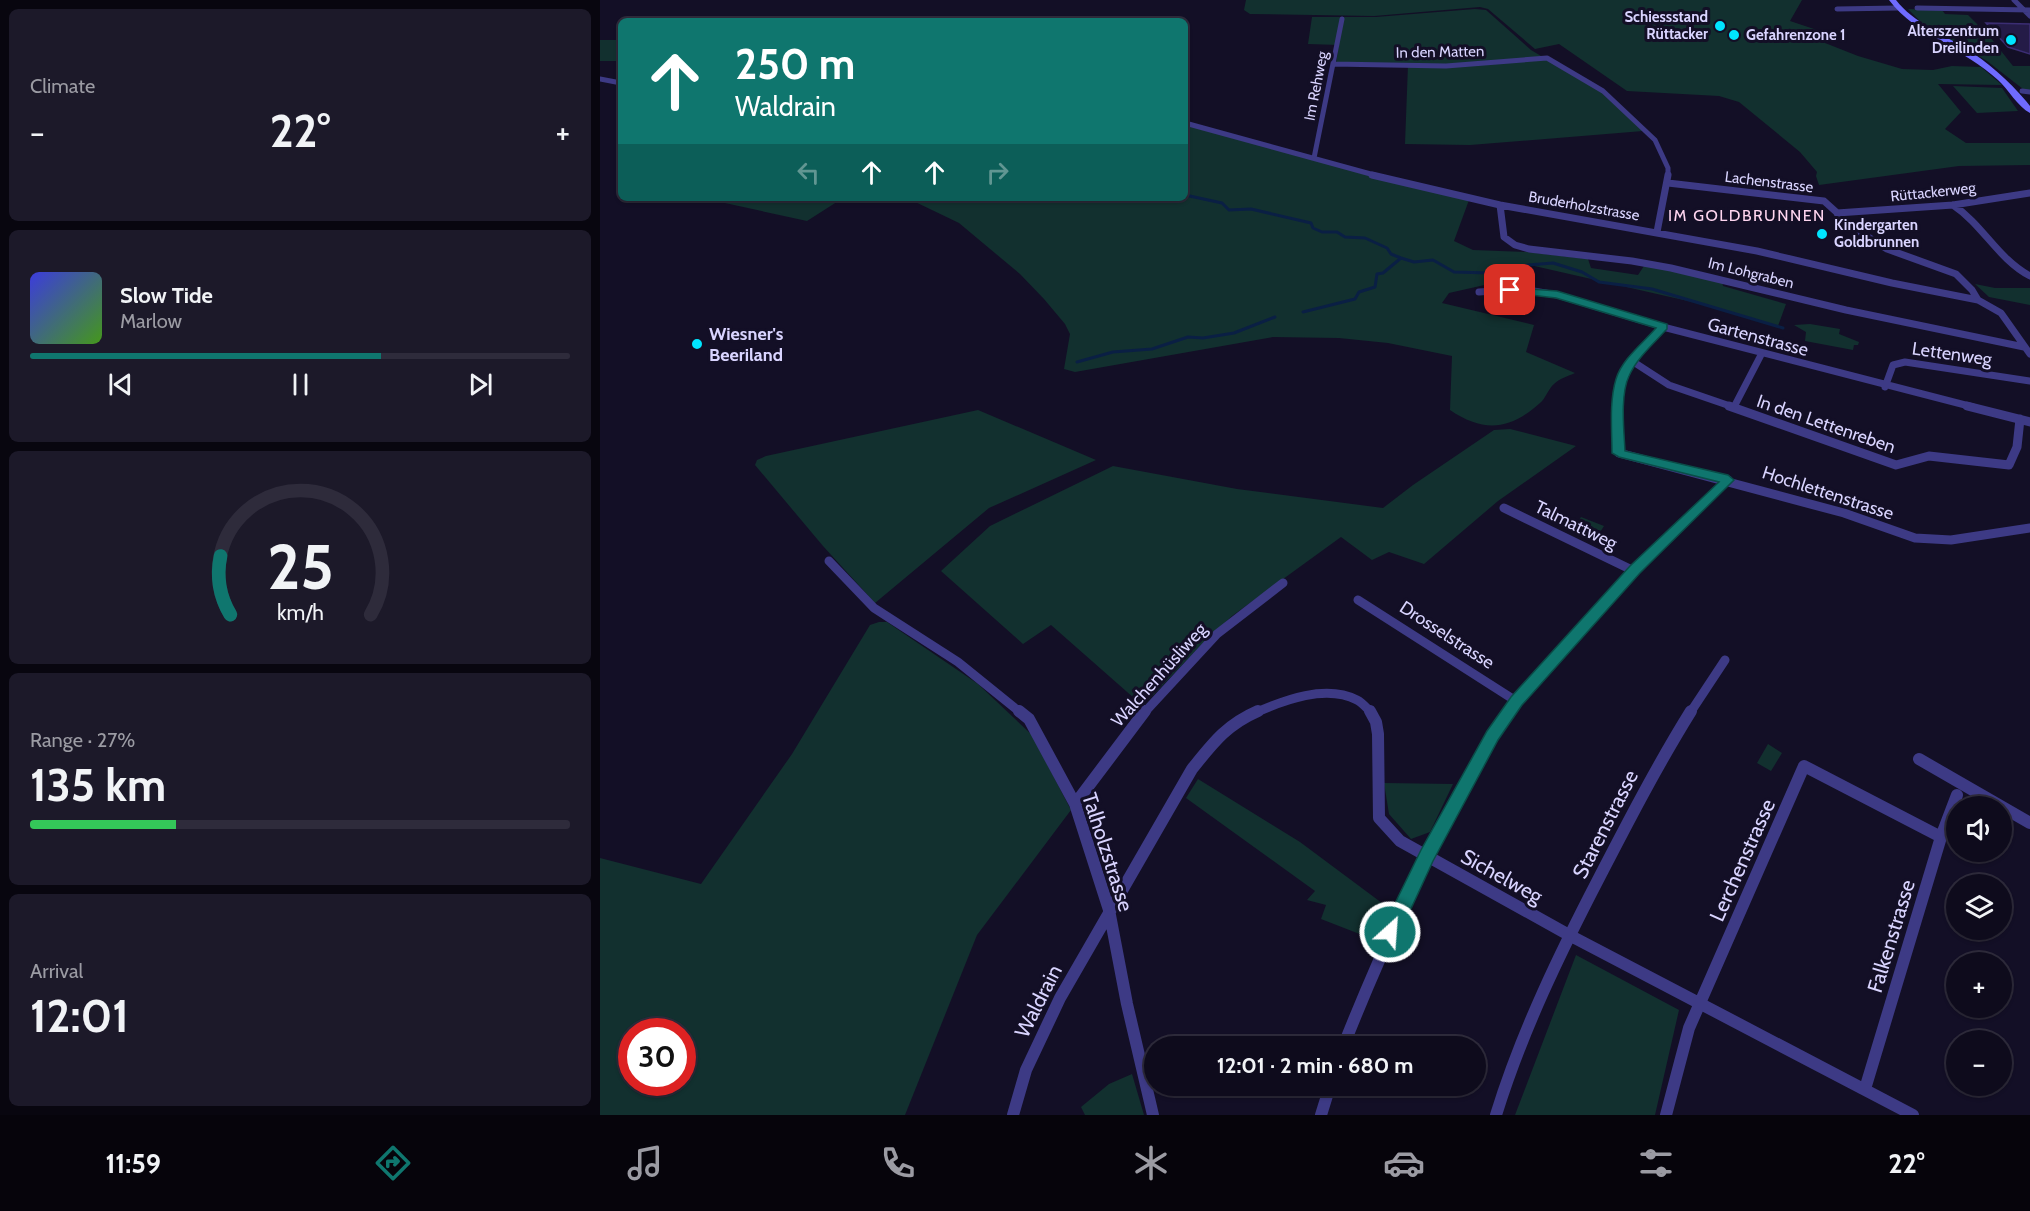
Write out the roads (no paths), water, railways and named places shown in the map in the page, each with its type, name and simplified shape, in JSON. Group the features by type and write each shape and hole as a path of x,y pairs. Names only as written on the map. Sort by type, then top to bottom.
{"main road":[{"path":"1892,0 1898,8 1914,20 1985,64 2008,85 2030,111"}],"street":[{"path":"2014,0 2030,16"},
{"path":"1837,9 1898,8"},
{"path":"1917,8 2030,10"},
{"name":"Im Rehweg","path":"1314,158 1342,19"},
{"name":"In den Matten","path":"1333,64 1446,66 1547,58 1603,91 1656,140 1668,168 1668,183"},
{"path":"600,79 618,82"},
{"path":"2022,92 2030,92"},
{"name":"Bruderholzstrasse","path":"1188,124 1394,182 1500,205 1757,250 1892,283 1978,300 2001,313 2030,354"},
{"path":"1657,232 1668,183"},
{"name":"Lachenstrasse","path":"1668,183 1824,201 1854,228 1887,249 1956,274 1972,290 1978,300"},
{"name":"Rüttackerweg","path":"1837,213 1953,205 2030,193"},
{"name":"Im Lohgraben","path":"1500,205 1503,236 1517,246 1577,256 1630,261 1722,278 1797,298 2024,347"},
{"path":"1953,205 1966,212 2010,266 2030,276"},
{"name":"Gartenstrasse","path":"1479,292 1522,289 1557,295 1663,327 1885,387 2030,422"},
{"path":"1632,362 1663,327"},
{"path":"1734,407 1762,353"},
{"name":"In den Lettenreben","path":"1632,362 1669,385 1896,465 1929,456 2009,465 2017,447 2020,419"},
{"name":"Hochlettenstrasse","path":"1632,362 1622,378 1618,410 1619,453 1728,480 1853,515 1907,536 1926,540 1946,540 2030,528"},
{"name":"Lettenweg","path":"1885,387 1893,365 1905,362 2030,381"},
{"path":"1347,1036 1382,950 1427,856 1492,736 1516,701 1634,571 1728,480"},
{"name":"Talmattweg","path":"1504,508 1634,571"},
{"name":"Talholzstrasse","path":"829,561 874,608 958,662 1029,720 1075,804 1109,910 1127,1004 1154,1115"},
{"name":"Walchenhüsliweg","path":"1075,804 1102,764 1154,701 1217,634 1282,583"},
{"name":"Drosselstrasse","path":"1358,600 1516,701"},
{"name":"Starenstrasse","path":"1496,1115 1518,1050 1569,935 1648,781 1697,699 1725,660"},
{"name":"Sichelweg","path":"1109,910 1192,769 1218,736 1253,715 1289,700 1322,693 1340,693 1361,703 1372,712 1377,727 1376,777 1379,819 1400,841 1700,1005 1913,1115"},
{"path":"1919,759 2030,823"},
{"name":"Lerchenstrasse","path":"1666,1115 1689,1028 1804,766 1941,837"},
{"name":"Falkenstrasse","path":"1865,1089 1941,837 1957,795"},
{"name":"Waldrain","path":"1013,1115 1026,1070 1060,998 1109,910"},
{"path":"1321,1115 1327,1096"}],"waterway":[{"path":"1188,196 1222,203 1229,210 1251,209 1311,223 1313,228 1322,232 1337,232 1345,237 1365,238 1387,248 1391,254 1401,258"},
{"path":"1303,312 1355,299 1359,292 1375,287 1377,274 1383,273 1401,258"},
{"path":"1401,258 1414,262 1433,260 1454,272 1490,273 1528,265 1553,263 1582,272 1599,282 1652,289 1783,328"},
{"path":"1077,362 1113,352 1152,349 1188,337 1203,338 1234,333 1275,317"}],"place":[{"name":"Schiessstand Rüttacker","path":"1720,26"},
{"name":"Gefahrenzone 1","path":"1734,35"},
{"name":"Alterszentrum Dreilinden","path":"2011,40"},
{"name":"Kindergarten Goldbrunnen","path":"1822,234"},
{"name":"Wiesner's Beeriland","path":"697,344"}],"district":[{"name":"IM GOLDBRUNNEN","path":"1747,215"}]}
